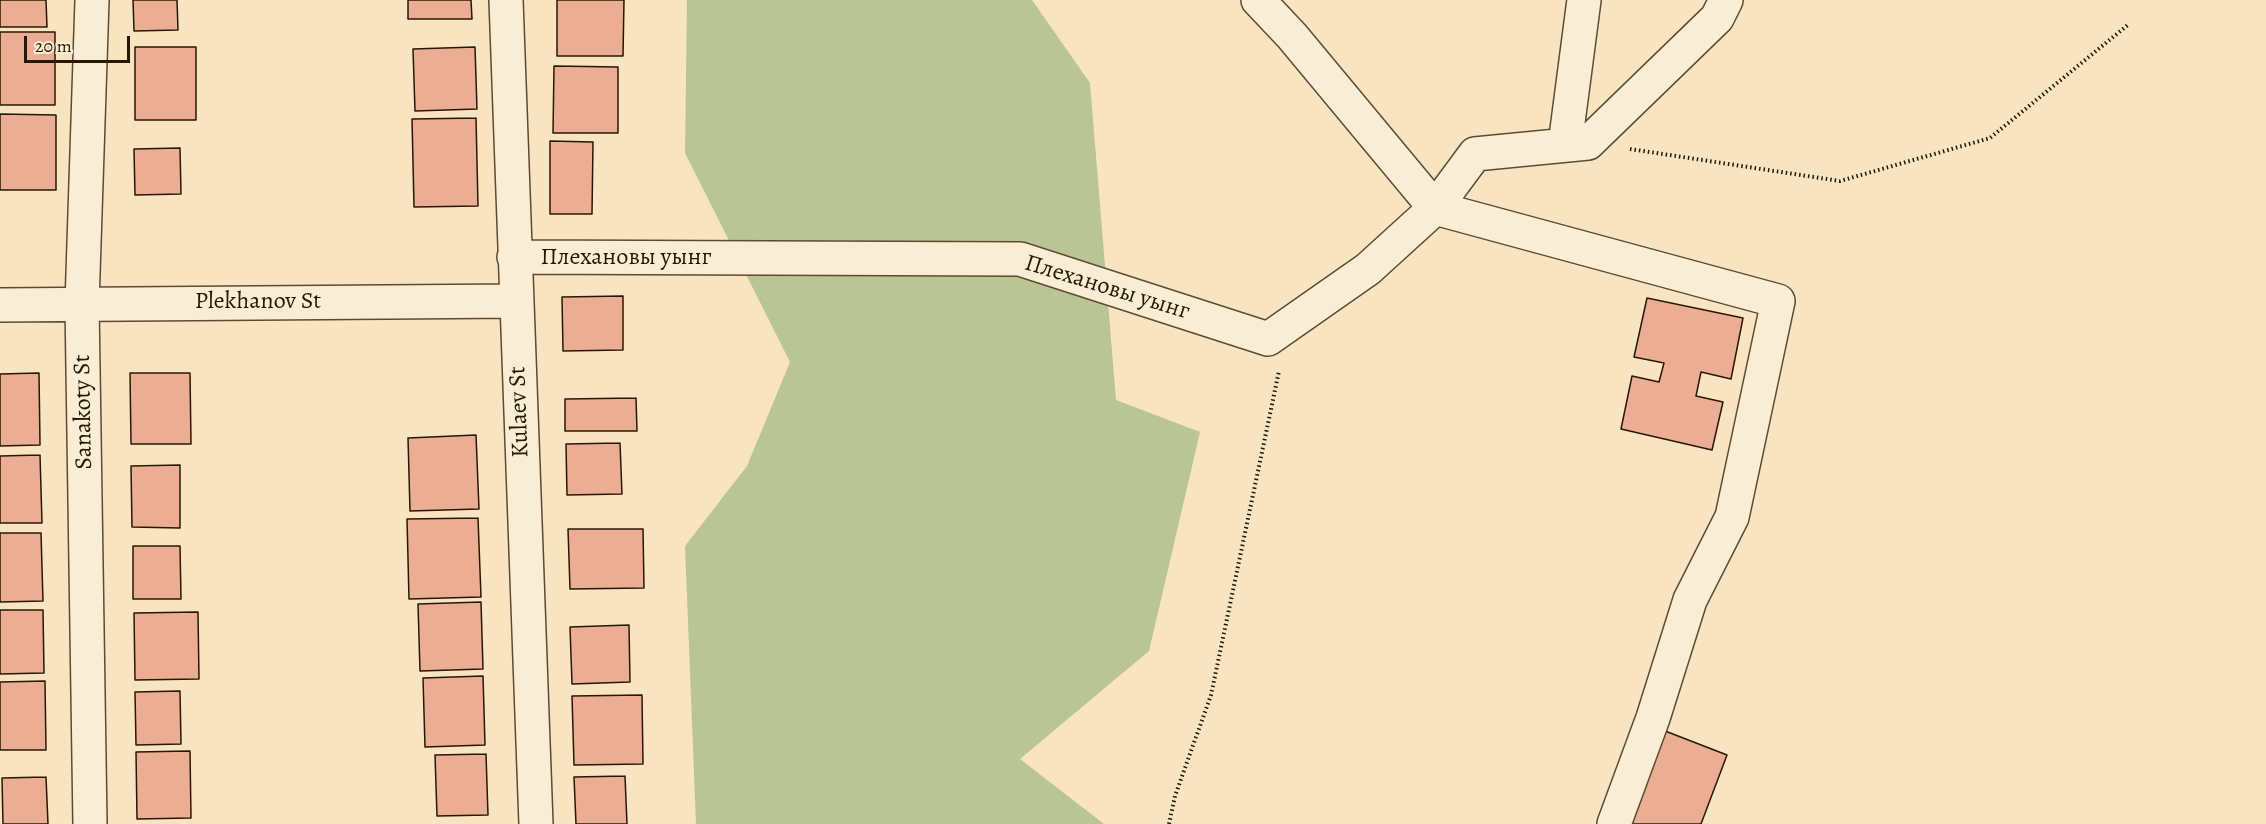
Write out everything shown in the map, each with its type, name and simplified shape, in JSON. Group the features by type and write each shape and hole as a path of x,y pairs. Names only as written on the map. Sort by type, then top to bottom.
{"street":[{"name":"Sanakoty St","path":"90,824 82,304 92,0"},
{"name":"Kulaev St","path":"506,0 536,824"},
{"path":"1258,0 1292,36 1436,208 1778,301 1732,517 1690,600 1653,718 1614,824"},
{"path":"1576,144 1584,0"},
{"path":"1268,339 1368,269 1436,208 1475,154 1576,144 1717,18 1726,0"},
{"name":"Плехановы уынг","path":"514,257 1020,259 1268,339"},
{"name":"Plekhanov St","path":"0,305 516,301"}],"path":[{"path":"1576,144 1840,182 1990,138 2129,24"},
{"path":"1169,824 1175,796 1211,695 1279,370 1268,339"}],"green space":[{"path":"687,0 1032,0 1090,83 1116,400 1200,432 1149,651 1020,759 1104,824 696,824 685,546 747,466 790,362 685,153"}],"building":[{"path":"0,0 46,0 47,27 0,27"},
{"path":"133,0 177,0 178,30 134,31"},
{"path":"408,0 471,0 472,19 408,19"},
{"path":"557,0 624,0 623,56 557,56"},
{"path":"0,32 55,32 55,105 0,105"},
{"path":"135,47 196,47 196,120 135,120"},
{"path":"475,47 477,109 415,111 413,49"},
{"path":"554,66 618,67 618,133 553,133"},
{"path":"0,114 56,115 56,190 0,190"},
{"path":"476,118 478,206 414,207 412,119"},
{"path":"550,141 593,142 592,214 550,214"},
{"path":"180,148 181,194 135,195 134,149"},
{"path":"623,296 623,350 563,351 562,297"},
{"path":"1647,298 1743,318 1731,379 1701,372 1696,396 1723,402 1712,450 1621,429 1632,376 1659,382 1664,363 1634,357"},
{"path":"39,373 40,445 0,446 0,374"},
{"path":"130,373 190,373 191,444 131,444"},
{"path":"636,398 637,431 565,431 565,399"},
{"path":"476,435 479,509 410,511 408,438"},
{"path":"620,443 622,494 567,495 566,444"},
{"path":"40,455 42,523 0,523 0,456"},
{"path":"180,465 180,528 132,527 131,466"},
{"path":"478,518 481,597 409,599 407,519"},
{"path":"568,529 643,529 644,588 570,589"},
{"path":"0,533 41,533 43,601 0,602"},
{"path":"133,546 180,546 181,599 133,599"},
{"path":"481,602 483,669 420,671 418,604"},
{"path":"0,610 43,610 44,673 0,674"},
{"path":"198,612 199,679 135,680 134,613"},
{"path":"629,625 630,682 572,684 570,627"},
{"path":"483,676 485,745 425,747 423,678"},
{"path":"45,681 46,750 0,750 0,682"},
{"path":"180,691 181,744 136,745 135,692"},
{"path":"642,695 643,764 574,765 572,696"},
{"path":"1660,729 1727,755 1701,824 1624,824"},
{"path":"190,751 191,818 137,819 136,752"},
{"path":"486,754 488,815 437,816 435,755"},
{"path":"625,776 627,824 576,824 574,777"},
{"path":"46,777 48,824 3,824 2,778"}]}
